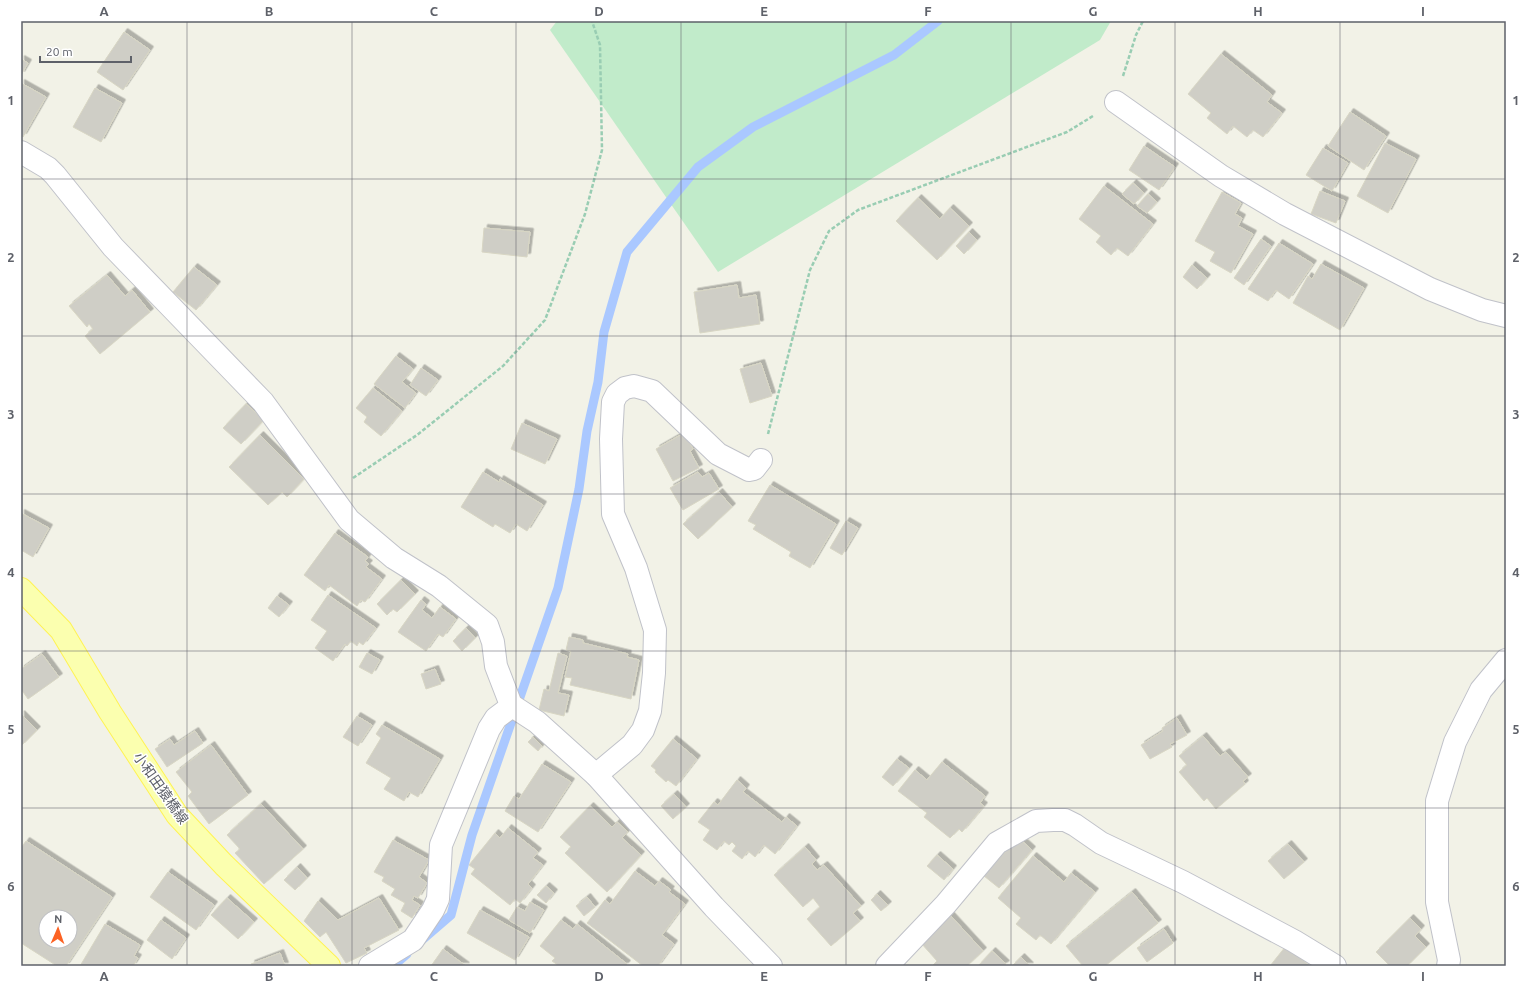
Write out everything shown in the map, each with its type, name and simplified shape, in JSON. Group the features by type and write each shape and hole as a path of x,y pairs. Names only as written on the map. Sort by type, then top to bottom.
{"main road":[{"name":"小和田猿橋線","path":"21,589 61,630 110,712 176,815 224,865 329,966"}],"street":[{"path":"1116,102 1221,176 1285,214 1430,288 1482,310 1506,316"},
{"path":"21,152 48,168 55,175 113,247 263,402 331,493 349,520 394,558 439,586 486,625 493,642 496,666 505,693 513,706 537,722 596,775 714,907 771,966"},
{"path":"596,775 632,745 643,730 650,711 654,673 655,630 636,568 613,514 611,439 613,402 617,394 625,388 641,387 652,391 718,454 748,470 754,468 761,460"},
{"path":"1448,966 1449,960 1437,902 1437,801 1455,742 1481,690 1506,660"},
{"path":"370,966 413,940 434,910 438,899 441,845 489,729 496,718 513,706"},
{"path":"887,966 946,904 997,843 1036,821 1053,820 1065,820 1101,843 1183,882 1294,941 1335,966"}],"path":[{"path":"331,493 417,435 503,366 545,320 585,214 602,150 600,45 592,21"},
{"path":"761,460 810,270 829,231 858,210 1067,132 1116,102 1136,35 1143,21"}],"green space":[{"path":"557,21 1111,21 1100,40 718,272 550,30"}],"building":[{"path":"124,32 150,50 123,90 97,72"},
{"path":"1221,54 1272,95 1267,102 1282,113 1263,137 1253,130 1247,137 1233,126 1227,134 1207,118 1211,113 1188,94"},
{"path":"21,59 28,63 21,75"},
{"path":"21,83 46,97 23,137 21,136"},
{"path":"95,88 122,103 101,142 73,127"},
{"path":"1350,112 1386,136 1364,170 1328,146"},
{"path":"1385,143 1416,159 1388,213 1357,196"},
{"path":"1144,146 1175,167 1159,190 1129,170"},
{"path":"1323,148 1348,163 1332,191 1306,175"},
{"path":"1133,183 1144,193 1134,204 1122,194"},
{"path":"1104,186 1153,224 1128,256 1117,248 1111,255 1096,242 1101,236 1079,219"},
{"path":"1320,191 1345,201 1336,223 1311,214"},
{"path":"1222,192 1241,203 1235,214 1242,218 1238,226 1253,234 1231,273 1210,261 1215,252 1195,241"},
{"path":"1148,194 1157,202 1147,213 1137,206"},
{"path":"918,198 940,219 950,208 969,226 937,260 896,221"},
{"path":"484,228 530,232 527,257 482,252"},
{"path":"969,232 977,240 964,254 956,246"},
{"path":"1261,239 1271,246 1244,285 1234,278"},
{"path":"1279,243 1313,264 1289,299 1276,290 1268,301 1248,289"},
{"path":"1321,264 1364,288 1340,330 1293,303 1308,276 1312,279"},
{"path":"1192,265 1207,278 1197,289 1183,277"},
{"path":"194,267 217,285 196,310 173,292"},
{"path":"107,275 125,296 132,290 150,312 100,354 85,336 93,329 89,324 87,327 69,306"},
{"path":"737,285 739,298 756,295 760,324 700,333 694,292"},
{"path":"396,356 413,369 402,382 416,393 405,408 374,384"},
{"path":"761,363 772,396 750,403 740,369"},
{"path":"421,368 438,380 426,396 410,385"},
{"path":"373,388 402,411 381,436 364,422 367,417 356,408"},
{"path":"246,404 264,420 241,444 223,428"},
{"path":"522,423 557,439 545,464 511,449"},
{"path":"684,433 693,449 690,451 699,468 673,481 656,449"},
{"path":"260,435 304,479 287,497 282,492 268,505 229,467"},
{"path":"483,472 499,482 500,479 543,505 527,531 516,524 510,533 495,524 493,527 461,507"},
{"path":"698,472 702,477 709,473 719,489 683,510 670,488"},
{"path":"770,485 836,524 810,568 789,556 791,552 753,529 756,525 748,521"},
{"path":"719,492 732,507 698,539 683,524"},
{"path":"21,513 49,528 33,557 21,550"},
{"path":"846,521 858,528 842,555 830,548"},
{"path":"335,533 368,557 365,561 369,564 366,567 382,579 365,602 361,600 357,606 329,585 325,591 304,575"},
{"path":"401,580 415,594 397,612 393,609 387,615 377,604"},
{"path":"328,595 376,628 363,645 359,642 357,646 351,641 347,646 345,644 333,661 315,648 327,631 311,620"},
{"path":"277,596 289,605 279,617 268,608"},
{"path":"421,600 426,604 422,610 432,618 440,607 456,619 443,637 438,634 426,651 398,632"},
{"path":"466,628 475,638 462,651 453,641"},
{"path":"569,637 583,640 583,643 628,654 627,657 639,660 631,699 570,685 572,678 565,677 571,651 566,650"},
{"path":"367,653 380,660 372,674 359,667"},
{"path":"558,653 567,656 558,693 569,695 564,716 539,710 544,689 549,691"},
{"path":"42,654 59,677 28,699 21,689 21,669"},
{"path":"435,669 441,684 426,689 421,674"},
{"path":"21,714 37,730 21,746"},
{"path":"357,716 372,725 358,746 343,737"},
{"path":"1177,718 1187,735 1170,744 1172,747 1150,759 1141,745 1163,731 1162,728"},
{"path":"382,725 440,759 418,797 409,792 404,801 384,789 391,778 366,763 381,738 376,734"},
{"path":"195,731 203,743 167,767 155,749 170,739 174,745"},
{"path":"1203,736 1220,756 1226,752 1248,777 1243,781 1245,784 1216,809 1207,798 1204,801 1179,772 1187,765 1179,756"},
{"path":"533,737 542,746 538,751 528,742"},
{"path":"673,739 697,759 676,786 668,780 666,782 651,766"},
{"path":"211,745 248,795 209,824 188,796 192,792 176,772"},
{"path":"897,759 909,768 893,786 882,777"},
{"path":"942,762 985,796 980,803 984,806 962,832 959,829 950,838 924,817 927,813 898,791 915,770 927,780"},
{"path":"542,764 571,782 538,832 505,811 514,796 519,799"},
{"path":"737,780 746,788 743,792 782,822 786,817 797,826 775,854 764,845 755,857 748,851 742,859 732,851 736,846 732,842 729,845 724,841 717,850 703,840 710,830 698,822 714,802 718,805"},
{"path":"674,794 686,807 673,819 661,806"},
{"path":"261,804 303,849 264,884 235,853 240,849 227,835"},
{"path":"590,806 612,827 617,822 628,832 622,838 641,855 607,892 565,853 571,847 560,837"},
{"path":"508,828 538,852 533,858 543,865 528,884 532,888 520,903 515,899 510,905 471,874 475,869 469,865 495,833 500,838"},
{"path":"393,840 429,860 419,877 427,883 418,898 414,896 412,900 420,905 412,918 401,911 405,903 391,895 395,889 382,881 384,877 374,872"},
{"path":"1021,840 1032,850 999,888 984,876 1003,854"},
{"path":"26,841 112,897 78,948 78,909 38,909 38,949 77,949 66,966 57,966 21,943 21,848"},
{"path":"1288,844 1304,862 1284,879 1268,861"},
{"path":"805,847 816,860 812,864 817,870 824,865 861,906 853,913 860,921 831,946 807,919 820,907 813,898 803,907 774,875"},
{"path":"937,855 953,869 944,880 927,866"},
{"path":"1033,856 1064,882 1071,873 1095,892 1051,944 1040,935 1036,940 1016,924 1021,918 998,898"},
{"path":"297,867 307,878 295,890 284,880"},
{"path":"635,871 655,886 659,881 671,890 669,892 685,904 662,935 674,944 658,966 643,966 587,923 605,900 610,904"},
{"path":"168,872 214,905 196,930 150,897"},
{"path":"546,886 554,893 546,903 537,895"},
{"path":"1132,892 1158,923 1105,966 1083,966 1066,946"},
{"path":"877,894 888,905 881,911 871,900"},
{"path":"587,897 595,907 584,916 576,906"},
{"path":"227,898 254,922 238,939 211,915"},
{"path":"379,898 399,930 364,948 367,953 346,963 326,932 320,937 304,921 318,901 338,920"},
{"path":"530,902 544,910 530,933 509,920 517,907 525,911"},
{"path":"480,910 529,937 515,960 467,933"},
{"path":"950,915 983,951 967,966 934,966 933,965 937,961 921,943"},
{"path":"1410,918 1421,929 1415,936 1426,947 1407,966 1390,966 1376,952"},
{"path":"161,920 186,938 172,959 147,940"},
{"path":"561,920 573,929 577,924 627,964 625,966 559,966 552,961 555,958 540,946"},
{"path":"105,924 140,945 134,956 138,958 133,966 80,966"},
{"path":"1164,929 1173,943 1147,962 1137,948"},
{"path":"1286,946 1310,966 1270,966"},
{"path":"443,949 466,966 431,966"},
{"path":"992,951 1006,964 1003,966 978,966"},
{"path":"280,953 285,966 252,966 251,964"},
{"path":"1021,957 1030,966 1012,966"}],"waterway":[{"path":"422,940 451,915 472,835 558,588 579,489 587,431 598,382 604,332 627,252 698,167 753,127 894,55 938,21"},
{"path":"393,966 407,954"}]}
